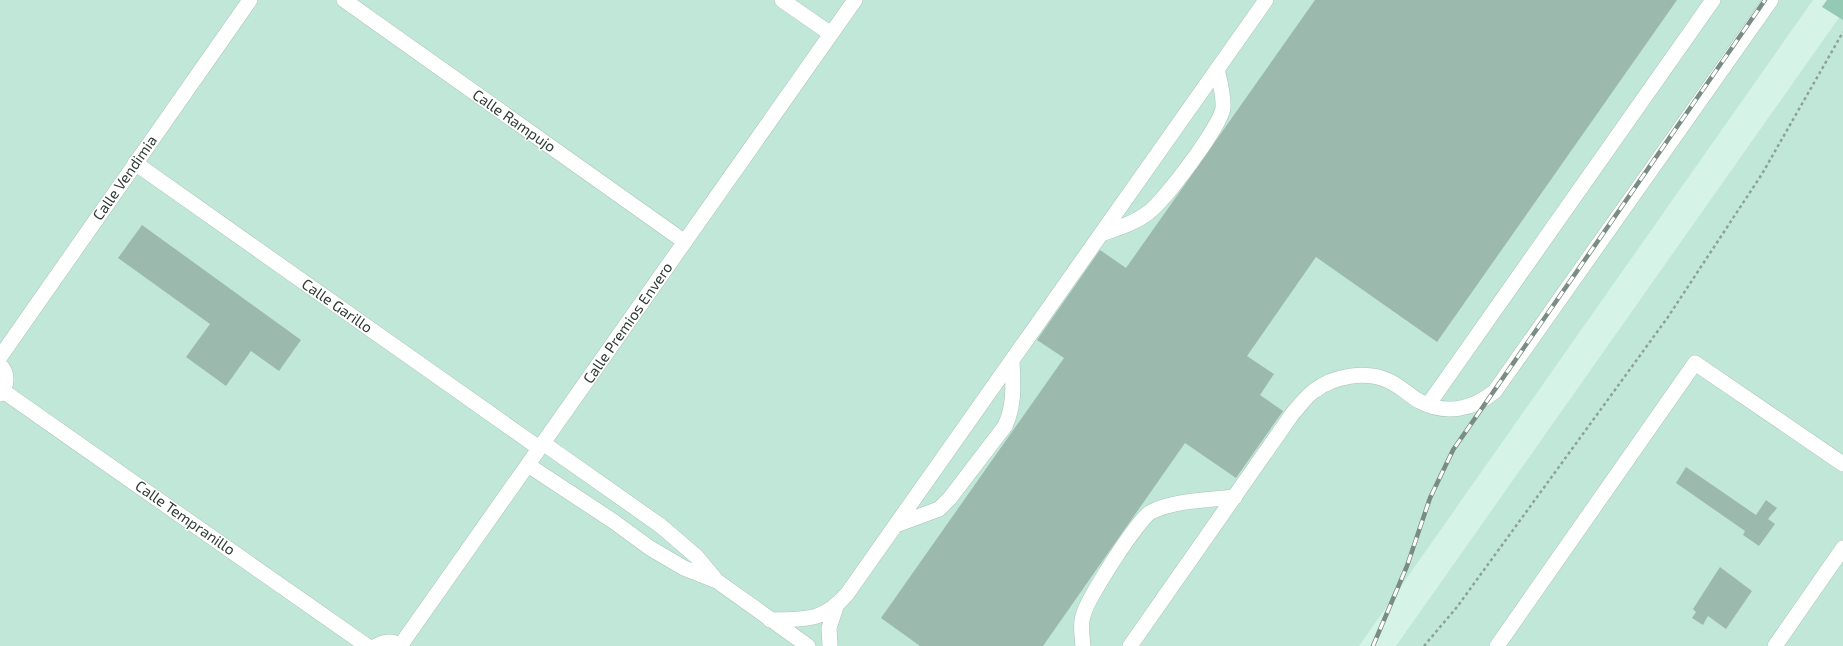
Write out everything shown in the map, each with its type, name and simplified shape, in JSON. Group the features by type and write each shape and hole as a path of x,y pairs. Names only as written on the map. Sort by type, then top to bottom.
{"street":[{"name":"Calle Vendimia","path":"0,357 250,0"},
{"name":"Calle Rampujo","path":"344,0 685,242"},
{"path":"782,0 831,34"},
{"name":"Calle Premios Envero","path":"401,646 855,0"},
{"path":"770,620 812,618 827,613 836,607 847,594 1266,0"},
{"path":"1428,405 1713,0"},
{"path":"1130,646 1293,413 1312,391 1328,382 1342,377 1373,376 1389,380 1428,405 1446,410 1469,407 1483,402 1495,392 1771,0"},
{"path":"1101,234 1126,225 1148,213 1161,202 1182,175 1218,120 1223,109 1217,69"},
{"name":"Calle Garillo","path":"135,163 541,446 661,526 697,556 717,581"},
{"path":"896,525 939,509 950,498 1005,426 1010,416 1012,404 1012,360"},
{"path":"1497,646 1695,363 1843,464"},
{"path":"0,365 6,377 6,385 1,392"},
{"name":"Calle Tempranillo","path":"1,392 367,646"},
{"path":"528,465 613,521 650,548 684,568 717,581 808,646"},
{"path":"1083,646 1082,617 1087,603 1096,586 1132,535 1150,513 1168,506 1235,497"},
{"path":"1775,646 1843,548"},
{"path":"830,646 829,628 836,607"},
{"path":"376,646 391,641 401,646"}],"path":[{"path":"1424,646 1457,607 1668,317 1762,174 1843,32"}],"shaded area":[{"path":"0,0 1813,0 1359,646 0,646"},
{"path":"1827,0 1843,0 1843,20 1822,7"},
{"path":"1843,12 1843,646 1396,646"}],"building":[{"path":"1315,0 1677,0 1437,342 1316,257 1247,356 1274,374 1260,395 1283,411 1236,478 1185,443 1043,646 920,646 881,618 1064,358 1037,340 1100,250 1126,268"},
{"path":"142,225 301,340 279,371 251,351 226,386 186,357 210,324 118,258"},
{"path":"1686,467 1756,515 1766,500 1777,508 1768,519 1775,524 1759,546 1743,535 1745,531 1676,483"},
{"path":"1720,567 1752,591 1726,629 1708,616 1703,625 1692,618 1696,612 1693,609"}],"railway":[{"path":"1373,646 1407,566 1430,498 1453,450 1765,0"}]}
